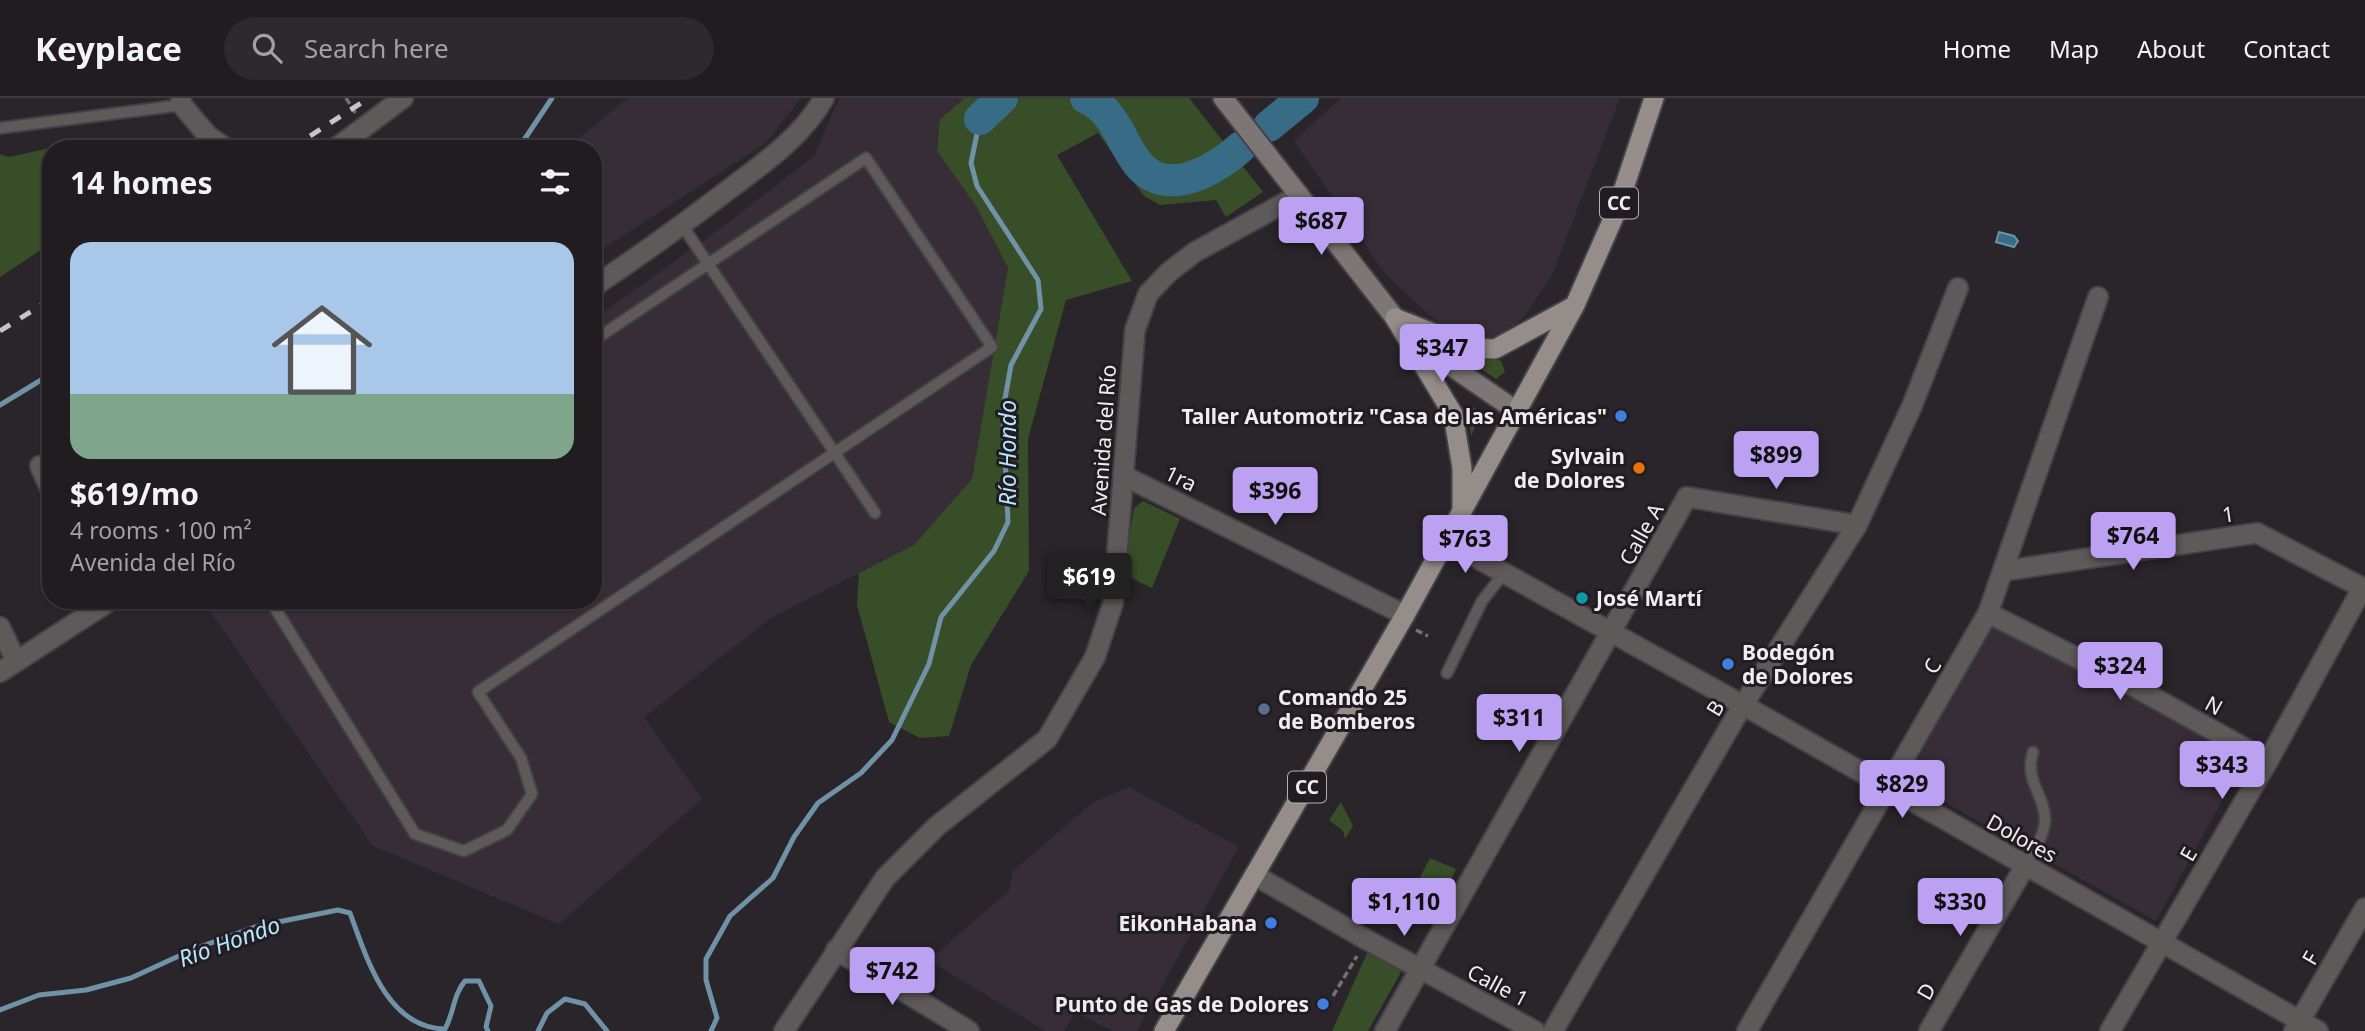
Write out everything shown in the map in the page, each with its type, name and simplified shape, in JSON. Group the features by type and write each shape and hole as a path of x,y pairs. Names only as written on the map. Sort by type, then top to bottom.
{"main road":[{"path":"1224,98 1395,318 1453,414 1462,468 1462,513"},
{"name":"CC","path":"1164,1031 1405,615 1575,305 1616,212 1654,98"},
{"path":"1395,318 1471,348 1495,349 1575,305"},
{"path":"1395,318 1451,366 1518,412"}],"street":[{"path":"347,140 403,98"},
{"path":"602,281 682,225 785,147 814,115 824,98"},
{"path":"181,101 214,140"},
{"name":"Avenida del Río","path":"784,1031 885,878 937,826 1047,739 1095,657 1113,603 1135,330 1147,294 1195,252 1299,195"},
{"name":"B","path":"1553,1031 1743,705 1857,525 1912,406 1958,288"},
{"name":"C","path":"1747,1031 1988,613 2098,297"},
{"path":"40,466 42,470"},
{"name":"1ra","path":"1124,476 1405,615"},
{"name":"Calle A","path":"1385,1031 1687,497 1857,525"},
{"name":"1","path":"2003,571 2257,533 2364,588"},
{"name":"Dolores","path":"1446,541 1743,705 2162,944 2297,1026 2318,1031"},
{"name":"E","path":"2110,1031 2268,761 2364,588"},
{"path":"0,627 8,666 95,609"},
{"name":"N","path":"1988,613 2131,685 2268,761"},
{"name":"D","path":"1930,1031 2025,866"},
{"name":"Calle 1","path":"1256,876 1420,970 1535,1031"},
{"name":"F","path":"2297,1026 2365,908"},
{"path":"836,950 969,1031"}],"lane":[{"path":"0,128 181,101"},
{"path":"276,609 415,834 464,851 507,830 532,794 522,758 478,692 992,347 866,158 602,335"},
{"path":"682,225 875,513"},
{"path":"1447,673 1482,601 1504,573"},
{"path":"2025,866 2042,834 2045,819 2031,776 2033,752"}],"path":[{"path":"1333,996 1367,940"}],"shaded area":[{"path":"628,98 801,98 766,143 602,249 602,140 578,139"},
{"path":"839,98 965,98 940,119 937,151 976,206 1008,268 972,480 914,545 771,618 644,717 702,799 559,924 373,846 208,609 602,609 602,314 729,222 814,156"},
{"path":"1341,98 1620,98 1552,275 1525,316 1503,336 1474,340 1446,330 1386,275 1294,141"},
{"path":"1994,613 2247,755 2156,921 1902,778"},
{"path":"1129,787 1239,847 1137,1031 1113,1031 1075,1012 1064,1031 1045,1031 929,960 1009,891 1013,871 1092,803"}],"green space":[{"path":"965,98 1189,98 1263,192 1226,217 1216,200 1160,205 1144,196 1098,133 1057,155 1132,281 1066,300 1028,439 1029,571 971,665 949,736 920,738 889,722 857,605 859,573 914,545 972,479 1008,268 976,206 937,151 940,119"},
{"path":"42,150 42,249 0,277 0,154 9,157"},
{"path":"1468,360 1501,361 1505,372 1496,379"},
{"path":"1472,406 1481,413 1471,436 1467,411"},
{"path":"1143,501 1180,519 1152,588 1123,574 1134,508"},
{"path":"1341,802 1353,826 1345,839 1343,831 1329,820"},
{"path":"1430,858 1456,869 1439,904 1415,887"},
{"path":"1370,947 1401,972 1368,1031 1332,1031"}],"water":[{"path":"1999,232 2014,236 2018,241 2014,247 1996,242"}],"waterway":[{"path":"524,140 552,98"},
{"name":"Río Hondo","path":"980,119 1002,98"},
{"name":"Río Hondo","path":"1086,98 1105,111 1139,165 1151,175 1164,180 1191,177 1219,164 1241,147"},
{"name":"Río Hondo","path":"1269,126 1303,98"},
{"name":"Río Hondo","path":"711,1031 717,1018 706,980 706,959 730,916 773,878 794,837 818,803 861,773 892,740 929,664 941,617 994,551 1008,522 1003,410 1011,365 1041,309 1038,280 977,186 971,163 980,119"},
{"path":"0,405 42,379"},
{"name":"Río Hondo","path":"0,1010 39,995 86,990 131,978 194,949 258,926 338,910 350,913 372,970 382,988 408,1017 425,1026 445,1029 461,986 465,981 479,981 491,1006 486,1027 488,1031"},
{"name":"Río Hondo","path":"538,1031 547,1013 565,999 585,1004 607,1031"}],"railway":[{"path":"304,140 369,98"},
{"path":"0,331 42,305"}],"place":[{"name":"Taller Automotriz \"Casa de las Américas\"","path":"1621,416"},
{"name":"Sylvain de Dolores","path":"1639,468"},
{"name":"José Martí","path":"1582,598"},
{"name":"Bodegón de Dolores","path":"1728,664"},
{"name":"Comando 25 de Bomberos","path":"1264,709"},
{"name":"EikonHabana","path":"1271,923"},
{"name":"Punto de Gas de Dolores","path":"1323,1004"}]}
